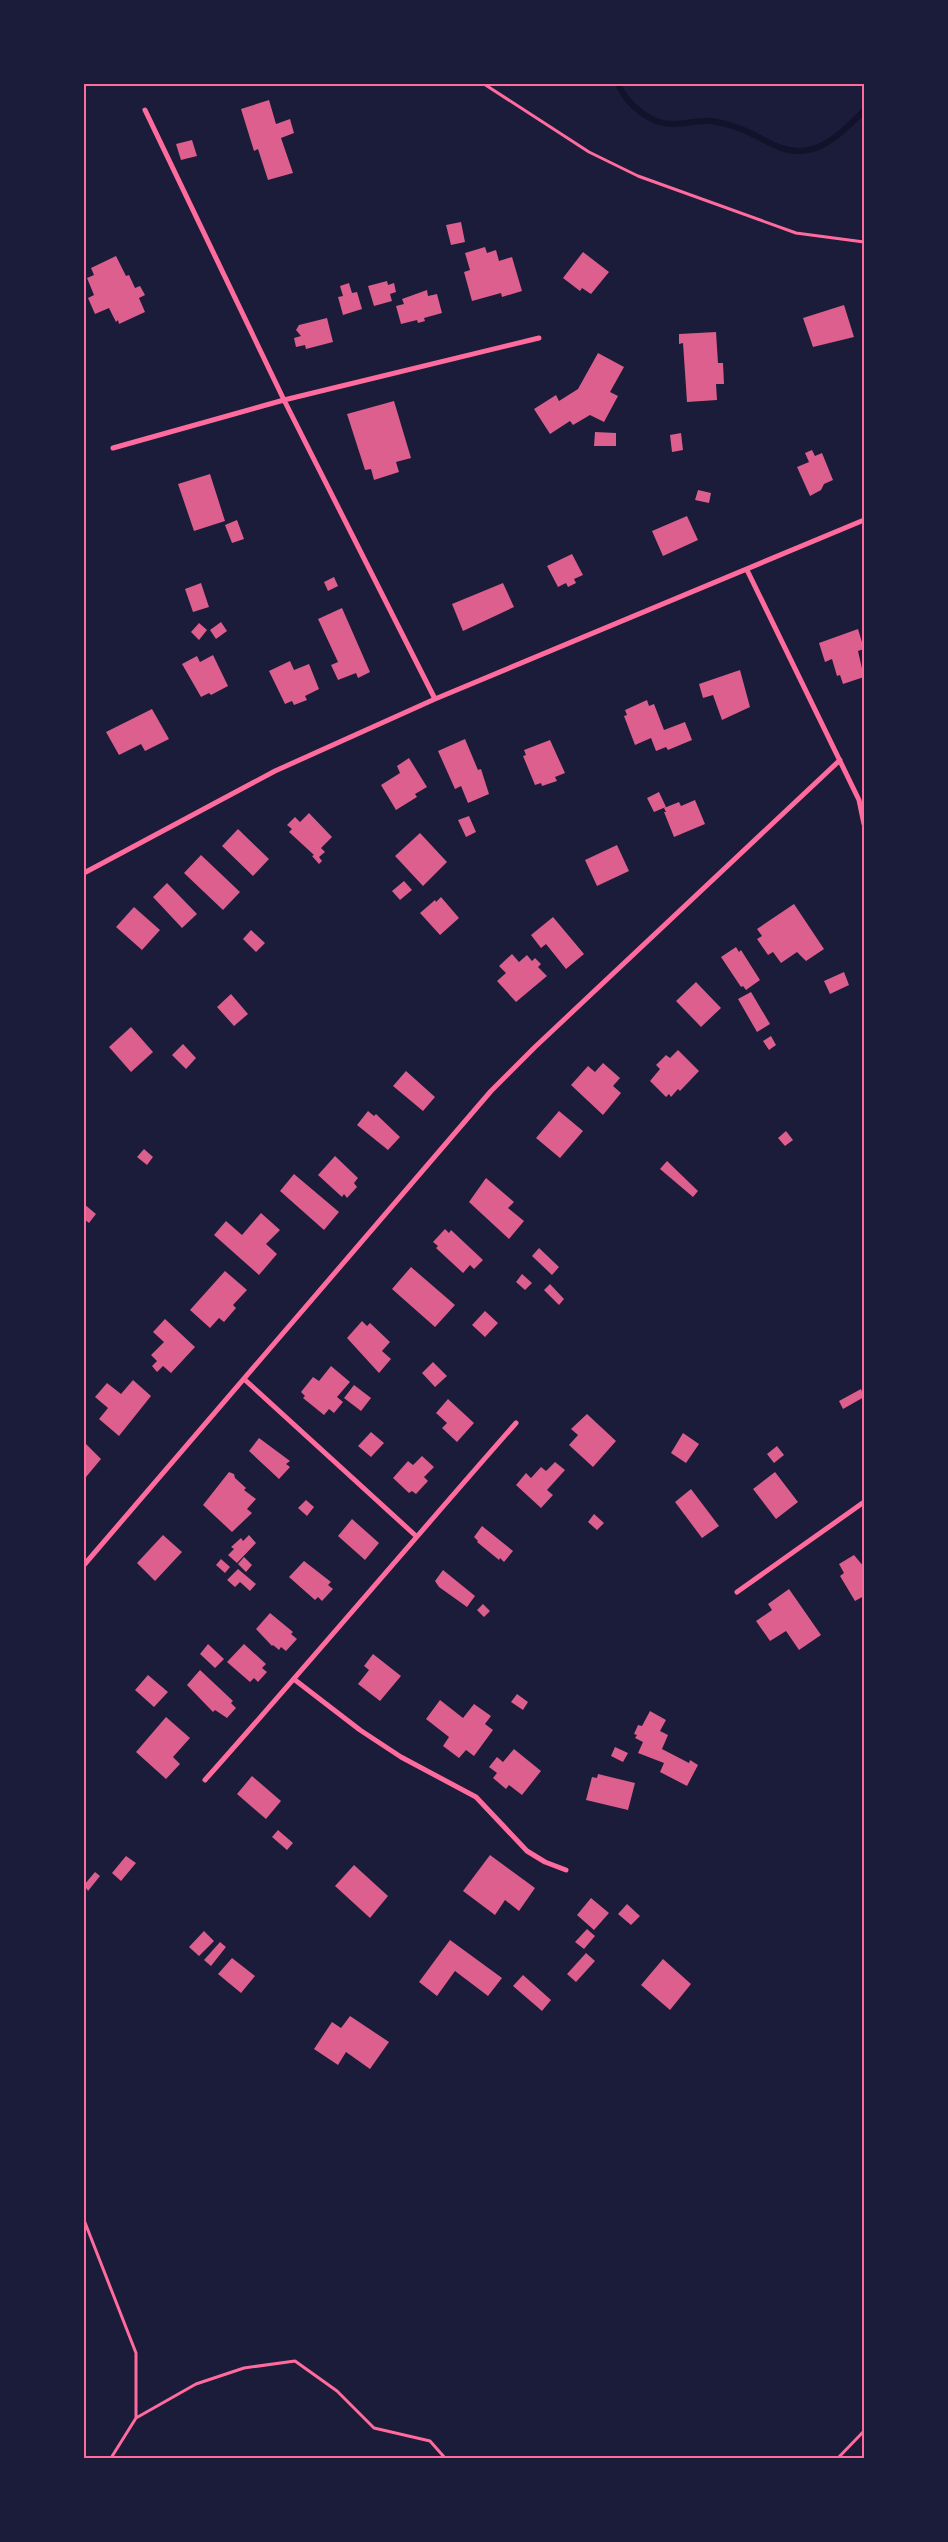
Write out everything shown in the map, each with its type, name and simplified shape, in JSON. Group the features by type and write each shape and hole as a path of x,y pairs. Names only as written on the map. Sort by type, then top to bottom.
{"street":[{"path":"145,110 284,400 435,699"},
{"path":"113,448 284,400 539,338"},
{"path":"84,873 275,771 435,699 864,520"},
{"path":"747,570 859,800 864,824"},
{"path":"84,1565 427,1163 491,1091 535,1047 840,760"},
{"path":"244,1379 416,1536"},
{"path":"205,1780 295,1680 416,1536 516,1423"},
{"path":"737,1592 864,1502"},
{"path":"295,1680 360,1730 401,1757 476,1797 527,1850 545,1862 566,1870"}],"path":[{"path":"484,84 589,152 638,176 796,233 864,242"},
{"path":"84,2220 136,2353 136,2418"},
{"path":"111,2458 136,2418 196,2384 244,2368 296,2362 338,2391 374,2428 430,2441 445,2458"},
{"path":"838,2458 864,2431"}],"building":[{"path":"269,100 276,124 290,119 294,133 281,138 293,173 268,180 258,149 254,151 241,109"},
{"path":"192,140 197,156 181,160 176,144"},
{"path":"461,222 465,242 451,245 446,225"},
{"path":"485,247 487,253 496,250 499,261 512,257 522,291 502,297 501,293 472,301 464,272 470,270 465,253"},
{"path":"583,252 609,272 591,294 582,288 580,291 563,278"},
{"path":"116,256 126,276 129,275 135,288 140,286 145,295 139,298 145,312 119,324 109,308 95,314 88,298 94,295 87,278 94,275 91,268"},
{"path":"387,281 388,285 394,283 396,292 390,294 392,301 374,306 368,286"},
{"path":"349,283 352,293 357,292 362,309 343,315 338,297 343,296 340,286"},
{"path":"427,290 428,296 437,294 442,313 424,318 425,321 418,323 417,320 401,324 396,306 404,304 402,299"},
{"path":"844,305 854,337 813,347 803,318"},
{"path":"327,318 333,342 306,349 305,345 296,347 294,338 301,336 296,330 299,325"},
{"path":"716,332 718,363 723,363 724,384 716,384 717,400 687,402 683,343 679,344 679,334"},
{"path":"598,353 624,367 610,392 618,396 604,422 590,415 573,425 570,421 550,434 534,409 556,395 559,401 578,389"},
{"path":"394,401 411,458 396,462 399,472 374,480 371,469 365,470 347,414"},
{"path":"595,432 616,433 616,446 594,446"},
{"path":"681,433 683,450 672,452 670,435"},
{"path":"812,450 815,456 822,453 833,480 824,484 821,490 810,496 797,467 809,462 805,453"},
{"path":"210,474 225,521 194,531 178,484"},
{"path":"698,490 711,493 709,503 695,500"},
{"path":"687,516 698,540 663,556 652,531"},
{"path":"237,520 244,539 232,543 225,525"},
{"path":"572,554 583,575 574,579 576,583 568,587 566,583 558,587 547,566"},
{"path":"334,577 338,586 328,591 324,582"},
{"path":"201,583 209,607 193,612 185,589"},
{"path":"503,583 514,607 463,631 452,604"},
{"path":"342,608 370,672 358,678 356,673 338,680 331,665 338,662 318,619"},
{"path":"221,622 227,631 216,639 210,630"},
{"path":"199,623 207,630 199,640 191,632"},
{"path":"858,629 864,649 858,651 864,677 843,684 840,675 837,676 832,659 825,662 819,643"},
{"path":"213,655 228,686 211,695 209,693 201,697 182,664 197,656 200,662"},
{"path":"290,661 294,670 309,664 319,689 305,696 307,700 294,705 292,701 285,704 269,671"},
{"path":"740,670 750,707 722,720 713,695 703,698 699,684"},
{"path":"647,700 649,706 654,704 664,730 685,722 692,740 668,750 666,747 656,751 651,738 635,745 624,716 627,715 625,710"},
{"path":"152,709 169,739 145,751 141,744 119,755 106,732"},
{"path":"465,739 478,770 481,769 489,794 468,803 461,786 455,789 438,751"},
{"path":"550,740 565,773 555,777 557,781 542,786 541,783 535,785 523,756 526,755 524,750"},
{"path":"409,758 427,787 415,794 417,797 396,810 381,785 400,773 397,766"},
{"path":"659,792 666,807 654,812 647,798"},
{"path":"695,800 705,824 674,837 664,808 679,802 681,806"},
{"path":"309,813 332,837 321,848 325,852 319,857 322,861 319,864 312,856 314,855 289,832 292,829 287,825 295,817 300,822"},
{"path":"469,816 476,832 466,837 458,820"},
{"path":"238,829 269,859 253,876 222,846"},
{"path":"420,833 447,862 423,886 395,856"},
{"path":"617,845 629,871 597,886 585,860"},
{"path":"201,855 240,892 223,910 184,873"},
{"path":"404,881 412,890 400,900 392,891"},
{"path":"167,883 197,914 182,928 153,897"},
{"path":"441,897 459,918 440,935 420,913"},
{"path":"794,904 824,949 806,961 797,952 781,963 773,952 768,955 757,939 762,936 757,929"},
{"path":"134,907 160,930 142,950 116,927"},
{"path":"553,917 584,954 566,969 546,944 541,948 531,935"},
{"path":"251,930 265,943 256,952 243,939"},
{"path":"736,947 739,952 741,950 760,980 746,990 743,986 741,987 721,957"},
{"path":"512,954 519,962 527,955 532,961 535,958 541,964 538,967 547,976 516,1002 497,981 506,973 499,966"},
{"path":"844,972 849,985 830,994 824,981"},
{"path":"696,982 721,1008 701,1027 676,1001"},
{"path":"751,992 770,1024 757,1032 738,999"},
{"path":"231,994 248,1014 234,1026 217,1007"},
{"path":"131,1027 153,1052 131,1072 109,1047"},
{"path":"771,1036 776,1045 769,1050 763,1041"},
{"path":"183,1044 196,1058 186,1069 172,1055"},
{"path":"678,1050 699,1071 680,1091 678,1089 671,1097 669,1094 666,1097 650,1081 660,1069 656,1065 666,1055 670,1058"},
{"path":"603,1063 620,1078 613,1086 621,1093 603,1115 571,1085 588,1066 595,1072"},
{"path":"406,1071 435,1097 423,1111 393,1086"},
{"path":"368,1111 374,1116 376,1114 400,1137 388,1150 357,1125"},
{"path":"559,1111 583,1131 560,1158 536,1138"},
{"path":"786,1131 793,1140 785,1146 778,1138"},
{"path":"144,1149 153,1157 147,1165 137,1157"},
{"path":"335,1156 358,1178 354,1183 357,1187 347,1198 344,1194 342,1197 318,1175"},
{"path":"667,1161 698,1191 693,1197 660,1169"},
{"path":"294,1174 339,1212 324,1230 280,1191"},
{"path":"486,1178 514,1202 508,1208 524,1221 509,1239 469,1202"},
{"path":"84,1204 96,1214 89,1223 84,1219"},
{"path":"261,1213 280,1230 266,1244 277,1254 259,1275 214,1235 226,1221 242,1235"},
{"path":"445,1229 449,1233 451,1230 483,1260 474,1269 470,1265 463,1273 436,1248 438,1246 433,1242"},
{"path":"539,1248 559,1267 552,1275 532,1256"},
{"path":"411,1267 455,1305 435,1327 392,1289"},
{"path":"225,1271 247,1290 233,1305 236,1308 224,1322 219,1318 210,1328 190,1310"},
{"path":"522,1274 532,1283 525,1290 516,1282"},
{"path":"550,1284 564,1299 559,1305 544,1290"},
{"path":"485,1311 498,1323 485,1337 472,1325"},
{"path":"165,1319 195,1347 171,1373 163,1366 157,1372 152,1366 157,1361 151,1355 164,1342 153,1332"},
{"path":"362,1321 367,1326 370,1323 390,1342 382,1351 391,1359 379,1373 347,1338"},
{"path":"433,1362 447,1376 435,1387 422,1373"},
{"path":"331,1366 350,1382 337,1397 343,1402 334,1413 329,1409 324,1415 303,1398 305,1396 301,1392 313,1377 319,1381"},
{"path":"133,1380 151,1396 119,1436 99,1419 108,1408 95,1397 107,1383 121,1394"},
{"path":"354,1385 371,1398 361,1411 344,1398"},
{"path":"861,1389 864,1397 843,1409 839,1401"},
{"path":"448,1399 474,1423 457,1442 442,1428 447,1423 436,1413"},
{"path":"587,1414 616,1441 593,1467 569,1445 578,1435 571,1429"},
{"path":"371,1432 384,1443 371,1457 358,1446"},
{"path":"683,1433 699,1444 686,1463 671,1453"},
{"path":"259,1438 290,1461 286,1464 290,1467 279,1479 249,1451"},
{"path":"84,1442 101,1459 86,1477 84,1475"},
{"path":"777,1446 784,1455 774,1463 767,1454"},
{"path":"422,1456 434,1467 424,1477 428,1481 416,1494 412,1491 409,1493 393,1478 408,1461 413,1465"},
{"path":"555,1462 565,1470 547,1490 553,1495 541,1508 516,1485 526,1473 531,1478 541,1467 546,1471"},
{"path":"229,1472 234,1474 235,1478 246,1488 244,1490 256,1499 247,1509 252,1513 232,1532 203,1505"},
{"path":"775,1472 798,1502 776,1519 753,1489"},
{"path":"691,1489 719,1526 702,1538 675,1502"},
{"path":"306,1500 314,1507 307,1516 298,1508"},
{"path":"594,1514 604,1523 597,1530 588,1522"},
{"path":"352,1519 379,1543 365,1560 338,1536"},
{"path":"482,1526 513,1551 504,1562 477,1542 474,1537"},
{"path":"163,1535 182,1552 155,1581 137,1563"},
{"path":"249,1535 256,1543 237,1563 228,1555 234,1549 231,1547 241,1538 243,1541"},
{"path":"854,1555 864,1567 864,1596 855,1601 840,1576 844,1573 839,1564"},
{"path":"244,1557 252,1565 246,1572 238,1564"},
{"path":"221,1559 230,1567 225,1573 216,1565"},
{"path":"304,1561 331,1582 328,1585 333,1589 322,1601 318,1597 315,1600 289,1577"},
{"path":"238,1569 256,1584 250,1591 240,1582 235,1587 227,1580"},
{"path":"443,1570 475,1596 467,1607 439,1587 435,1581"},
{"path":"789,1589 821,1635 799,1650 786,1631 770,1641 756,1621 772,1610 768,1604"},
{"path":"483,1604 490,1611 484,1617 477,1610"},
{"path":"270,1613 293,1632 291,1634 297,1639 286,1651 281,1647 279,1650 272,1646 256,1629"},
{"path":"208,1644 224,1659 215,1668 200,1654"},
{"path":"244,1644 266,1664 262,1668 267,1672 258,1682 254,1678 250,1682 227,1662"},
{"path":"373,1654 401,1676 380,1701 358,1684 369,1670 364,1666"},
{"path":"200,1670 233,1701 231,1703 236,1708 227,1718 215,1710 213,1712 187,1685"},
{"path":"148,1675 168,1692 154,1707 135,1690"},
{"path":"517,1694 528,1702 523,1710 511,1702"},
{"path":"440,1700 463,1718 474,1704 491,1716 485,1724 493,1730 474,1756 466,1750 459,1758 443,1746 449,1737 426,1719"},
{"path":"650,1711 666,1720 660,1731 668,1735 662,1749 689,1763 690,1760 698,1765 687,1786 660,1772 664,1763 638,1753 643,1742 635,1738 637,1735 634,1734 638,1725 642,1726"},
{"path":"166,1717 190,1738 173,1757 180,1764 166,1779 136,1752"},
{"path":"615,1747 628,1753 623,1762 611,1756"},
{"path":"514,1749 541,1771 522,1795 509,1785 506,1789 493,1778 497,1773 489,1767 497,1757 503,1762"},
{"path":"598,1774 635,1783 628,1810 586,1800 592,1777 597,1778"},
{"path":"252,1776 281,1801 266,1819 237,1794"},
{"path":"278,1830 293,1843 287,1850 272,1837"},
{"path":"490,1855 535,1888 519,1911 505,1900 495,1915 463,1891"},
{"path":"126,1856 136,1863 121,1881 112,1873"},
{"path":"354,1865 388,1896 370,1918 335,1886"},
{"path":"95,1872 100,1876 88,1891 84,1885"},
{"path":"591,1898 609,1913 594,1930 577,1915"},
{"path":"627,1904 640,1916 631,1925 618,1914"},
{"path":"587,1929 595,1936 584,1949 575,1942"},
{"path":"204,1931 214,1941 199,1956 189,1947"},
{"path":"450,1940 502,1978 488,1996 455,1971 437,1996 419,1982"},
{"path":"220,1942 226,1947 211,1966 204,1960"},
{"path":"586,1953 595,1961 576,1982 567,1974"},
{"path":"232,1958 255,1976 241,1993 218,1974"},
{"path":"663,1959 691,1984 670,2010 641,1985"},
{"path":"523,1975 551,2000 542,2011 513,1986"},
{"path":"350,2016 389,2042 370,2069 346,2052 338,2065 314,2049 332,2022 341,2028"}],"waterway":[{"path":"618,84 634,107 646,116 659,122 679,124 712,121 740,128 774,145 794,151 810,150 828,142 864,111"}]}
